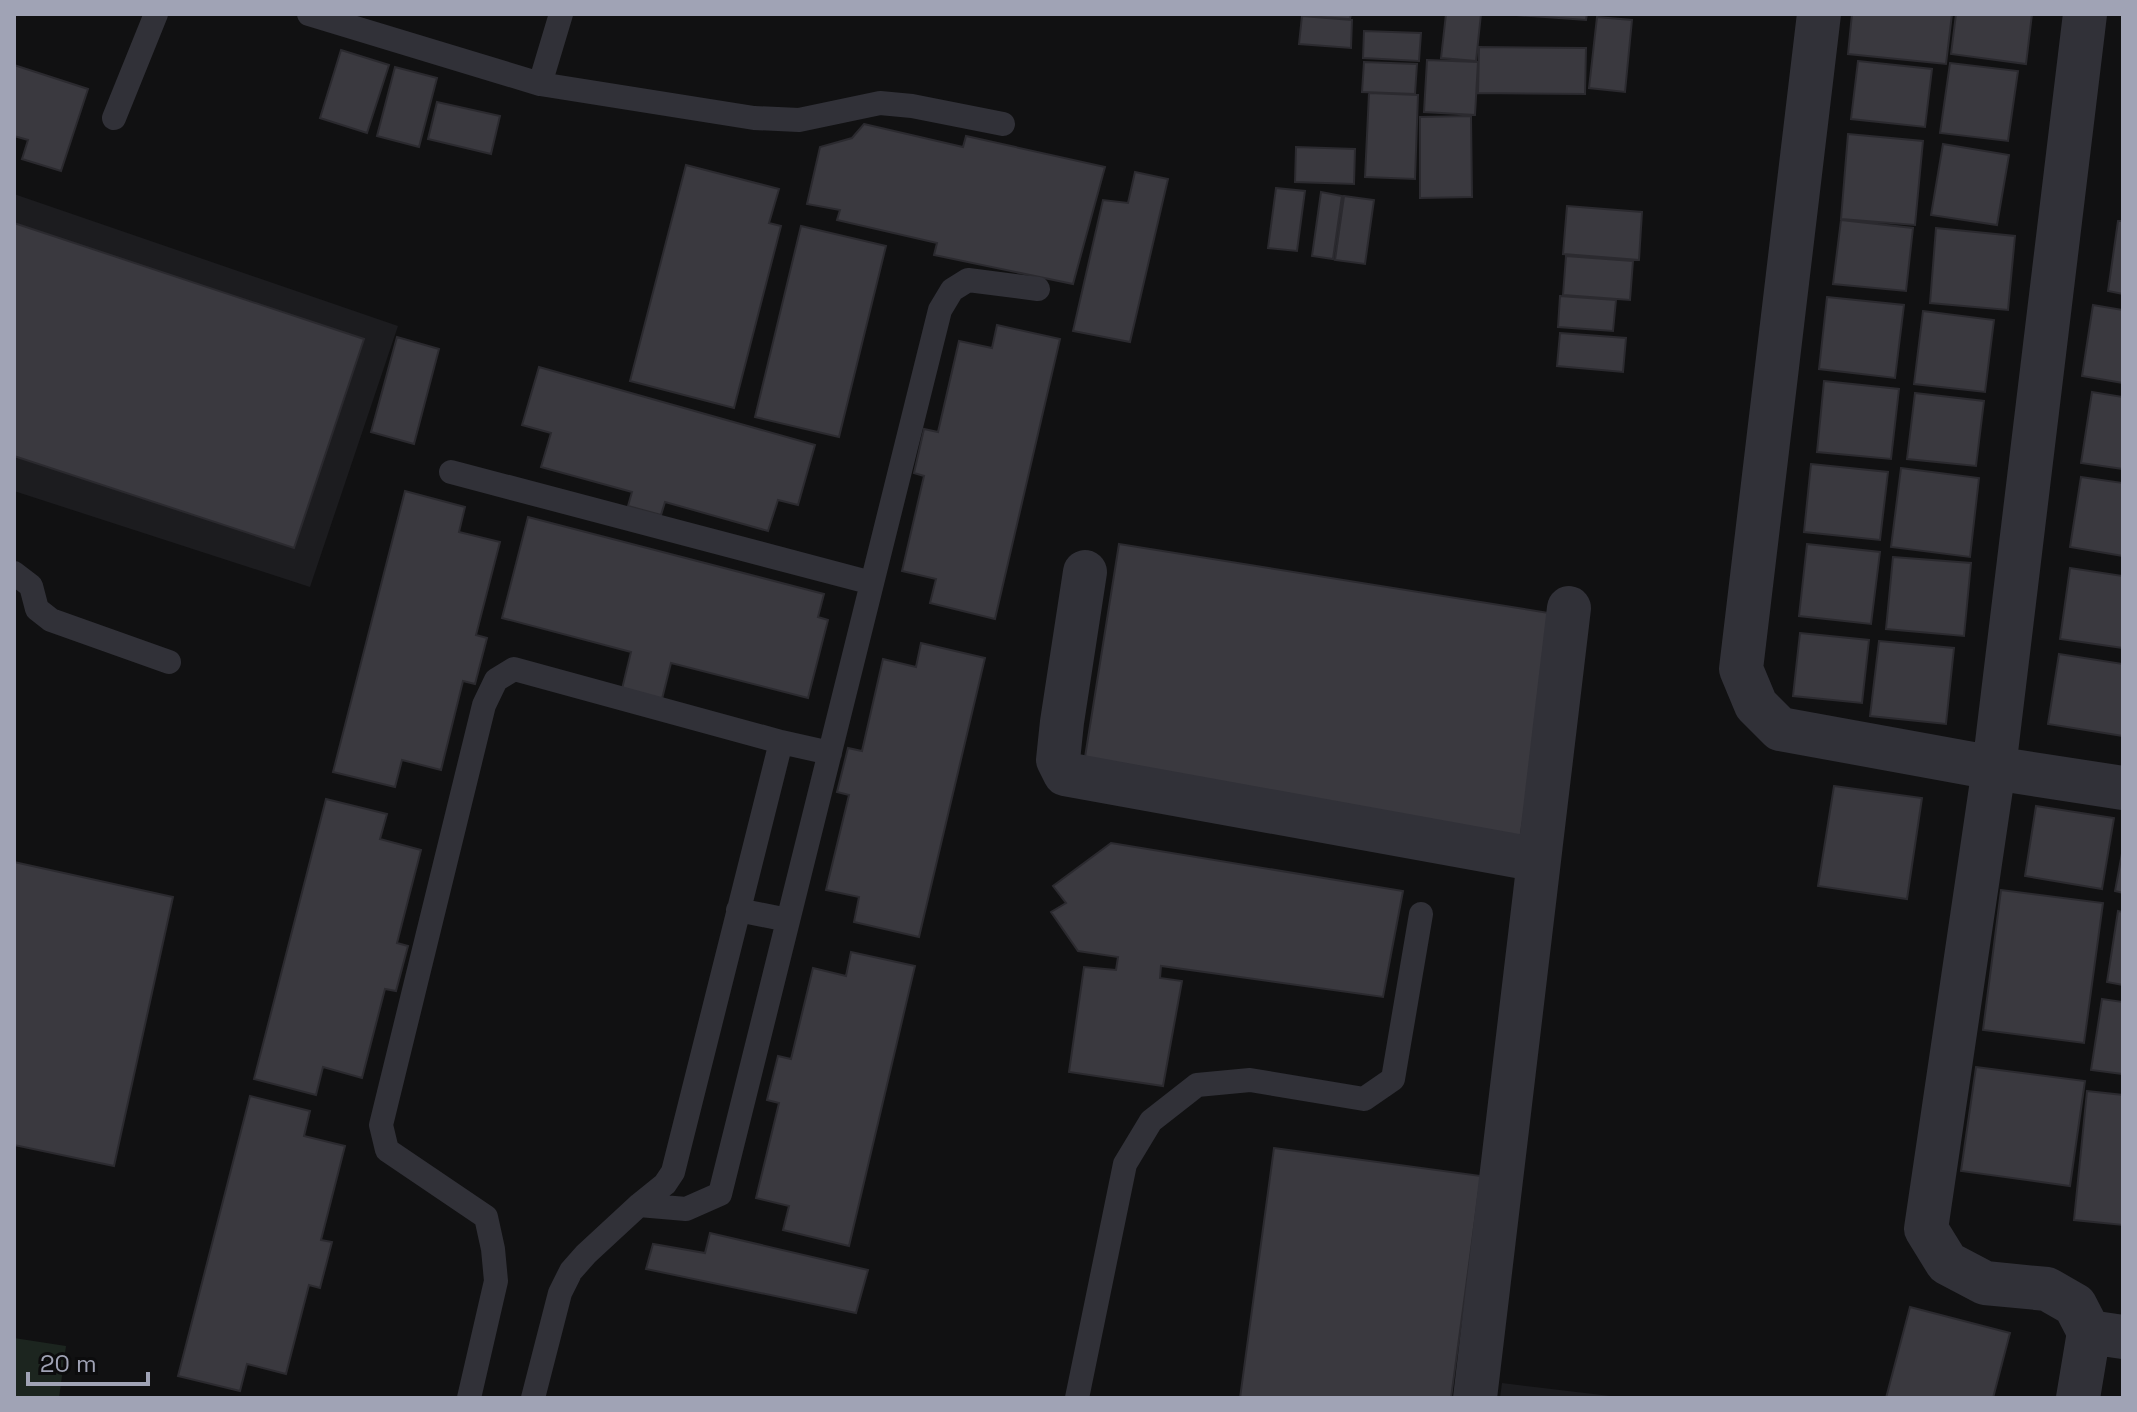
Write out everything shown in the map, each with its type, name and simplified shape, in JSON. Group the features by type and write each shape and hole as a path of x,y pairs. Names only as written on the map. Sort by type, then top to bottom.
{"street":[{"path":"1819,14 1741,669 1756,705 1780,729 2123,788"},
{"path":"2078,1398 2106,1335 2075,1305 2047,1289 1985,1283 1947,1263 1926,1229 1994,768 2085,14"},
{"path":"1085,572 1058,760 1065,774 1539,860"},
{"path":"1475,1398 1569,608"}],"lane":[{"path":"114,118 156,14"},
{"path":"309,14 540,84 754,118 799,120 880,103 912,106 1003,124"},
{"path":"540,84 561,14"},
{"path":"639,1205 686,1209 720,1194 940,310 952,290 968,280 1038,289"},
{"path":"451,472 872,583"},
{"path":"14,573 31,586 37,609 51,620 169,662"},
{"path":"469,1398 496,1281 486,1217 387,1150 381,1125 477,731 484,705 496,680 514,669 830,753"},
{"path":"533,1398 560,1293 571,1271 665,1184 673,1172 781,742"},
{"path":"738,910 788,920"},
{"path":"1077,1398 1125,1164 1151,1121 1197,1085 1250,1080 1364,1099 1393,1079 1421,914"}],"shaded area":[{"path":"14,194 398,326 310,587 14,491"},
{"path":"14,1338 66,1346 59,1398 14,1398"},
{"path":"1502,1383 1627,1398 1500,1398"}],"building":[{"path":"1304,14 1351,14 1350,19"},
{"path":"1446,14 1481,14 1476,61 1441,58"},
{"path":"1502,14 1587,14 1586,20"},
{"path":"1852,14 1952,14 1946,64 1848,54"},
{"path":"1956,14 2032,14 2026,64 1951,54"},
{"path":"1302,16 1352,20 1351,48 1299,44"},
{"path":"1597,17 1632,20 1625,92 1589,88"},
{"path":"1364,31 1421,33 1419,61 1363,58"},
{"path":"1479,47 1586,48 1585,94 1478,93"},
{"path":"341,50 389,65 367,133 320,118"},
{"path":"1427,60 1478,62 1475,115 1424,112"},
{"path":"1858,61 1932,69 1925,127 1851,119"},
{"path":"1364,62 1417,64 1415,94 1362,92"},
{"path":"1950,63 2018,71 2008,141 1940,133"},
{"path":"14,65 88,89 61,171 22,159 28,140 14,136"},
{"path":"395,67 437,78 419,147 377,136"},
{"path":"1369,93 1418,95 1415,179 1365,177"},
{"path":"437,102 500,116 491,154 428,139"},
{"path":"1471,116 1472,197 1420,198 1420,117"},
{"path":"864,124 963,147 966,136 1105,167 1073,284 934,255 937,243 837,220 840,210 807,204 820,147 852,138"},
{"path":"1848,134 1923,141 1915,225 1841,219"},
{"path":"1943,144 2009,155 1997,225 1931,215"},
{"path":"1296,147 1355,149 1354,184 1295,182"},
{"path":"686,165 779,189 769,223 781,226 734,408 630,381"},
{"path":"1135,172 1168,179 1130,342 1073,331 1103,200 1128,203"},
{"path":"1276,188 1305,191 1297,251 1268,248"},
{"path":"1321,192 1342,196 1333,259 1312,256"},
{"path":"1344,196 1374,200 1365,264 1335,260"},
{"path":"1567,206 1642,212 1639,260 1563,254"},
{"path":"1841,220 1913,228 1906,291 1833,284"},
{"path":"2118,221 2123,221 2123,294 2108,291"},
{"path":"14,223 364,339 294,548 14,456"},
{"path":"801,226 886,246 839,437 755,417"},
{"path":"1936,228 2015,236 2008,310 1930,303"},
{"path":"1566,256 1633,261 1630,300 1563,295"},
{"path":"1560,296 1616,300 1613,331 1558,327"},
{"path":"1827,297 1904,305 1895,378 1819,369"},
{"path":"2093,305 2123,310 2123,383 2082,376"},
{"path":"1923,311 1994,320 1985,392 1914,384"},
{"path":"997,325 1060,339 995,619 930,603 936,579 902,571 924,476 914,473 924,429 938,432 959,341 992,348"},
{"path":"1560,333 1626,338 1623,372 1557,366"},
{"path":"397,337 439,349 414,444 371,432"},
{"path":"539,367 815,445 798,505 778,500 768,531 665,502 661,515 628,506 632,492 541,467 551,433 522,425"},
{"path":"1824,381 1899,389 1891,459 1817,452"},
{"path":"2092,392 2123,397 2123,469 2081,463"},
{"path":"1915,393 1984,401 1976,466 1907,459"},
{"path":"1811,464 1888,472 1880,540 1804,532"},
{"path":"1901,468 1979,478 1970,557 1891,547"},
{"path":"2081,477 2123,483 2123,556 2070,547"},
{"path":"405,491 465,507 459,532 500,542 476,635 487,638 475,684 463,681 441,770 402,760 395,787 333,772"},
{"path":"528,517 824,594 818,617 828,620 808,698 671,663 662,699 622,689 631,652 502,618"},
{"path":"1119,544 1555,614 1519,846 1082,776"},
{"path":"1807,544 1880,552 1871,624 1799,616"},
{"path":"1893,557 1971,563 1964,636 1886,629"},
{"path":"2070,568 2123,576 2123,648 2060,639"},
{"path":"1800,633 1869,640 1862,703 1793,696"},
{"path":"1879,641 1954,648 1946,724 1870,716"},
{"path":"921,643 985,658 919,937 854,922 859,897 826,890 849,795 837,792 848,748 862,751 883,659 916,667"},
{"path":"2059,654 2123,664 2123,736 2048,724"},
{"path":"1834,786 1922,798 1907,899 1818,886"},
{"path":"326,799 387,814 380,839 421,850 397,943 408,946 396,991 385,989 362,1078 323,1067 316,1095 254,1079"},
{"path":"2036,806 2114,818 2102,889 2025,876"},
{"path":"1111,843 1403,891 1383,997 1161,966 1160,978 1182,981 1163,1086 1069,1072 1084,967 1116,970 1118,957 1078,951 1051,912 1066,903 1053,886"},
{"path":"2123,848 2123,893 2115,891"},
{"path":"14,862 173,897 114,1166 14,1145"},
{"path":"2001,890 2103,903 2084,1043 1983,1030"},
{"path":"2118,911 2123,912 2123,985 2107,982"},
{"path":"851,952 915,966 849,1246 783,1230 789,1206 756,1198 779,1103 767,1100 778,1056 791,1059 813,968 846,976"},
{"path":"2102,999 2123,1002 2123,1074 2091,1070"},
{"path":"1976,1067 2085,1081 2070,1186 1961,1171"},
{"path":"2087,1091 2123,1095 2123,1225 2074,1220"},
{"path":"250,1096 310,1111 304,1136 345,1146 321,1240 332,1242 320,1288 309,1285 286,1374 247,1364 240,1391 178,1376"},
{"path":"1274,1148 1481,1176 1451,1398 1240,1398"},
{"path":"710,1233 868,1270 856,1313 646,1269 653,1244 705,1253"},
{"path":"1910,1307 2010,1333 1993,1398 1886,1398"}]}
